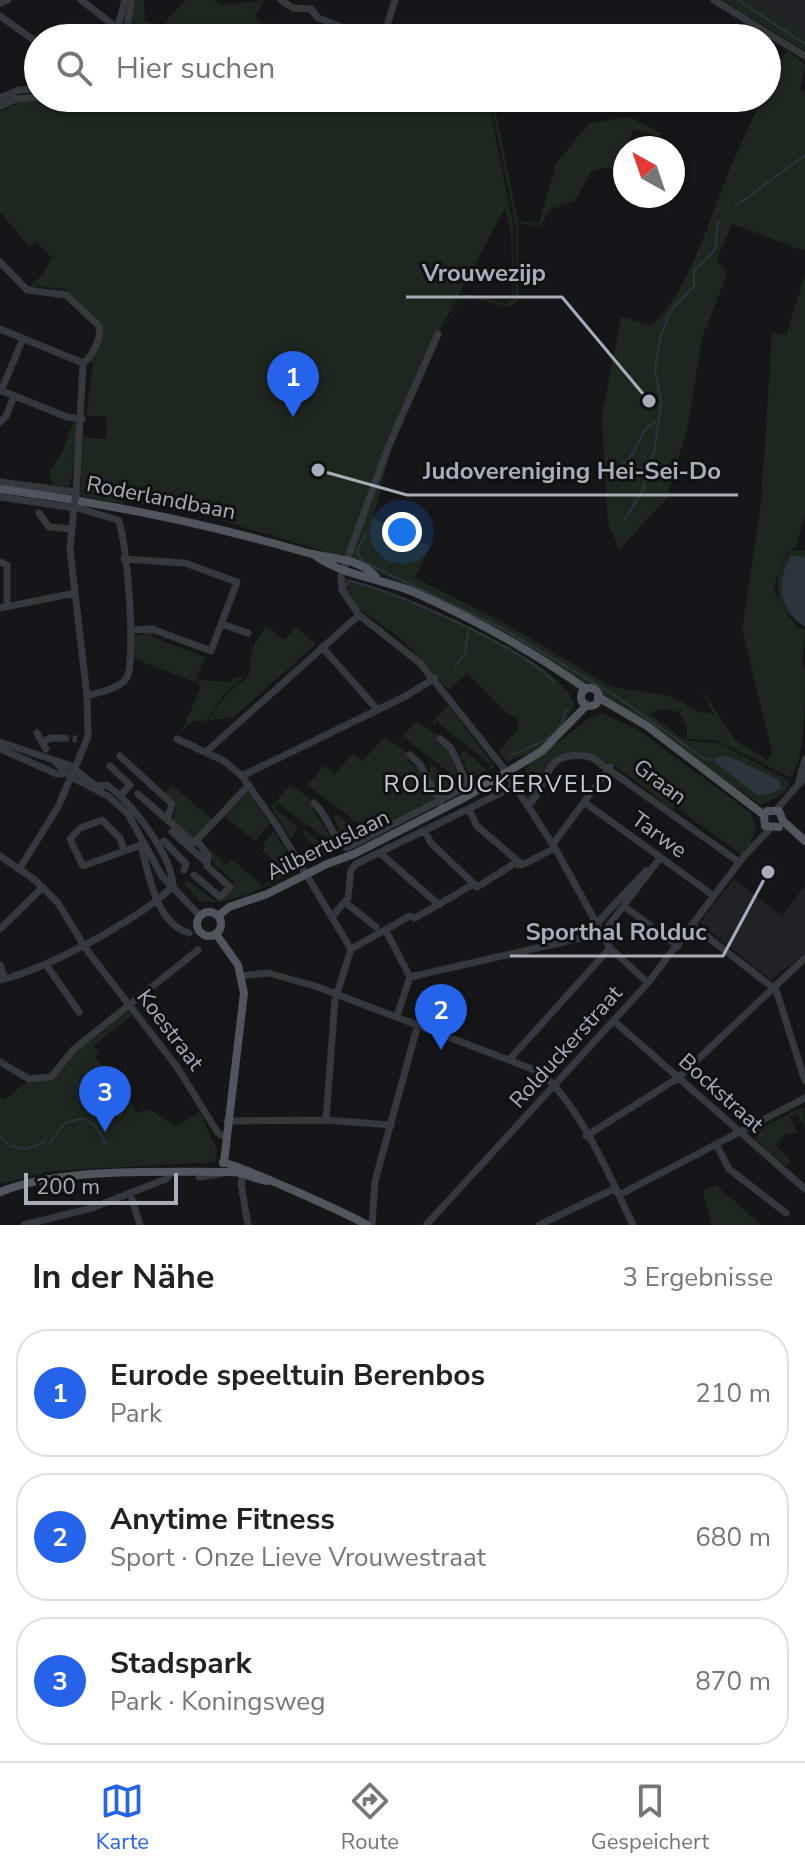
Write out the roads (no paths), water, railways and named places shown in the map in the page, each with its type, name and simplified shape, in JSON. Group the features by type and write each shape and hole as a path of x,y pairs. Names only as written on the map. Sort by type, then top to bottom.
{"main road":[{"name":"Roderlandbaan","path":"0,489 170,516 243,532 312,554 347,560 365,567 376,577"},
{"name":"Roderlandbaan","path":"312,554 343,570 376,577 503,636 563,673 589,699 621,711 647,726 805,841"},
{"name":"Ailbertuslaan","path":"218,916 236,904 267,894 306,875 542,751 571,723 589,699"},
{"path":"211,912 218,916 221,923 216,934 205,935 199,931 200,916 211,912"},
{"path":"216,934 233,955 241,976 242,1013 225,1137 231,1169"},
{"path":"0,1192 37,1181 231,1169 268,1181 369,1225"}],"street":[{"path":"0,3 8,0"},
{"path":"81,0 108,24"},
{"path":"122,24 125,0"},
{"path":"124,24 132,0"},
{"path":"281,0 293,8 311,9 318,18 334,24"},
{"path":"387,24 395,0"},
{"path":"714,0 753,24"},
{"path":"0,16 24,33"},
{"path":"781,41 805,56"},
{"path":"0,98 24,90"},
{"path":"0,106 24,98"},
{"path":"0,262 27,290 66,295 99,326 97,342 83,363 82,419 71,529 90,729 75,768 68,775 58,807 20,868"},
{"path":"0,329 22,341 83,363"},
{"path":"438,334 387,450 343,570 341,588 359,615 393,638 435,678 506,771 554,846 610,948 648,983"},
{"path":"22,341 1,391 67,417 82,419"},
{"path":"0,422 6,416 14,396"},
{"path":"0,482 76,493"},
{"path":"0,497 74,506 118,520 132,630 128,676 121,684 87,696"},
{"path":"39,513 52,528 71,529"},
{"path":"124,559 185,563 237,582 211,651 152,629 132,630"},
{"path":"0,562 7,565 3,606 75,593"},
{"path":"207,751 359,615"},
{"path":"222,624 248,633"},
{"path":"322,647 376,708"},
{"path":"242,776 406,696 435,678"},
{"path":"37,733 44,746 51,738 62,738"},
{"path":"177,739 207,751 242,776 351,949"},
{"name":"Ailbertuslaan","path":"314,803 324,812 342,845 347,848 424,814 465,790 469,783 451,748 440,739"},
{"path":"0,744 75,768 135,822 157,869 200,916"},
{"path":"0,744 3,750 41,768 68,775 98,789 107,785 160,843 186,864 184,870"},
{"path":"410,755 420,764 440,803"},
{"path":"120,756 172,804 167,820"},
{"name":"Graan","path":"527,805 537,797 547,770 565,758 587,756 610,767 739,862"},
{"name":"Rolduckerstraat","path":"426,1225 648,983 802,780 805,759"},
{"path":"54,761 68,775"},
{"path":"110,766 130,785 120,796"},
{"path":"326,1120 336,993 351,949 472,885 477,887 514,864 522,865 554,846 610,767"},
{"path":"198,842 249,785"},
{"name":"Ailbertuslaan","path":"345,902 351,888 351,870 356,864 515,786"},
{"path":"138,794 230,887 220,897 194,875"},
{"name":"Tarwe","path":"584,802 714,896"},
{"path":"469,810 477,826 522,865"},
{"path":"124,851 121,841 102,820 80,828 70,839 83,866 141,846 156,900 175,924 189,933"},
{"path":"160,843 174,830"},
{"path":"174,830 198,842 208,856 207,863"},
{"path":"425,832 431,843 477,887"},
{"path":"160,843 173,886"},
{"path":"380,853 439,905"},
{"name":"Koestraat","path":"0,856 43,887 63,910 83,944 177,1067 218,1133 225,1137"},
{"path":"410,977 603,933 660,858"},
{"path":"597,923 651,869"},
{"path":"0,965 2,980 47,966 156,900 173,886"},
{"path":"0,929 43,887"},
{"path":"332,917 345,902 376,927"},
{"path":"625,907 678,946"},
{"path":"692,925 772,986 779,995 805,1081"},
{"path":"386,931 410,977 397,1016"},
{"path":"510,1059 610,948"},
{"path":"0,1062 29,1079 47,1079 59,1070 74,1049 198,950"},
{"path":"586,1136 678,1078 805,958"},
{"path":"47,966 79,1012"},
{"path":"241,976 268,973 336,993 540,1072 555,1086 586,1136 633,1225"},
{"name":"Bockstraat","path":"614,1021 805,1189"},
{"path":"369,1225 375,1181 418,1024"},
{"path":"539,1225 716,1144 805,1098"},
{"path":"227,1121 326,1120 391,1125"},
{"path":"716,1144 729,1169 786,1213"},
{"path":"231,1169 248,1225"},
{"path":"24,1225 92,1208 166,1179 171,1173"},
{"path":"130,1193 140,1225"}],"waterway":[{"path":"738,0 775,24"},
{"path":"781,28 805,44"},
{"path":"736,206 805,155"},
{"path":"625,519 644,488 646,467 654,454 661,402 655,370 660,338 671,310 694,286 694,271 715,250 718,221"},
{"path":"616,467 630,457 644,432 655,423"},
{"path":"622,478 645,467"},
{"path":"365,535 357,551 362,561 503,629 609,692"},
{"path":"346,585 350,581 369,586 459,623 519,655 554,683"},
{"path":"455,667 465,653 468,632"},
{"path":"613,694 703,758 712,760"},
{"path":"511,755 546,740 560,727 566,709"},
{"path":"50,1142 65,1123 83,1118 95,1125 105,1143"},
{"path":"0,1137 7,1143"},
{"path":"11,1146 27,1149 45,1142"}],"tunnel":[{"path":"62,738 77,739"}],"place":[{"name":"Vrouwezijp","path":"649,401"},
{"name":"Eurode speeltuin Berenbos","path":"293,417"},
{"name":"Judovereniging Hei-Sei-Do","path":"318,470"},
{"name":"Sporthal Rolduc","path":"768,872"},
{"name":"Anytime Fitness","path":"441,1050"},
{"name":"Stadspark","path":"105,1132"}],"district":[{"name":"ROLDUCKERVELD","path":"499,784"}]}
